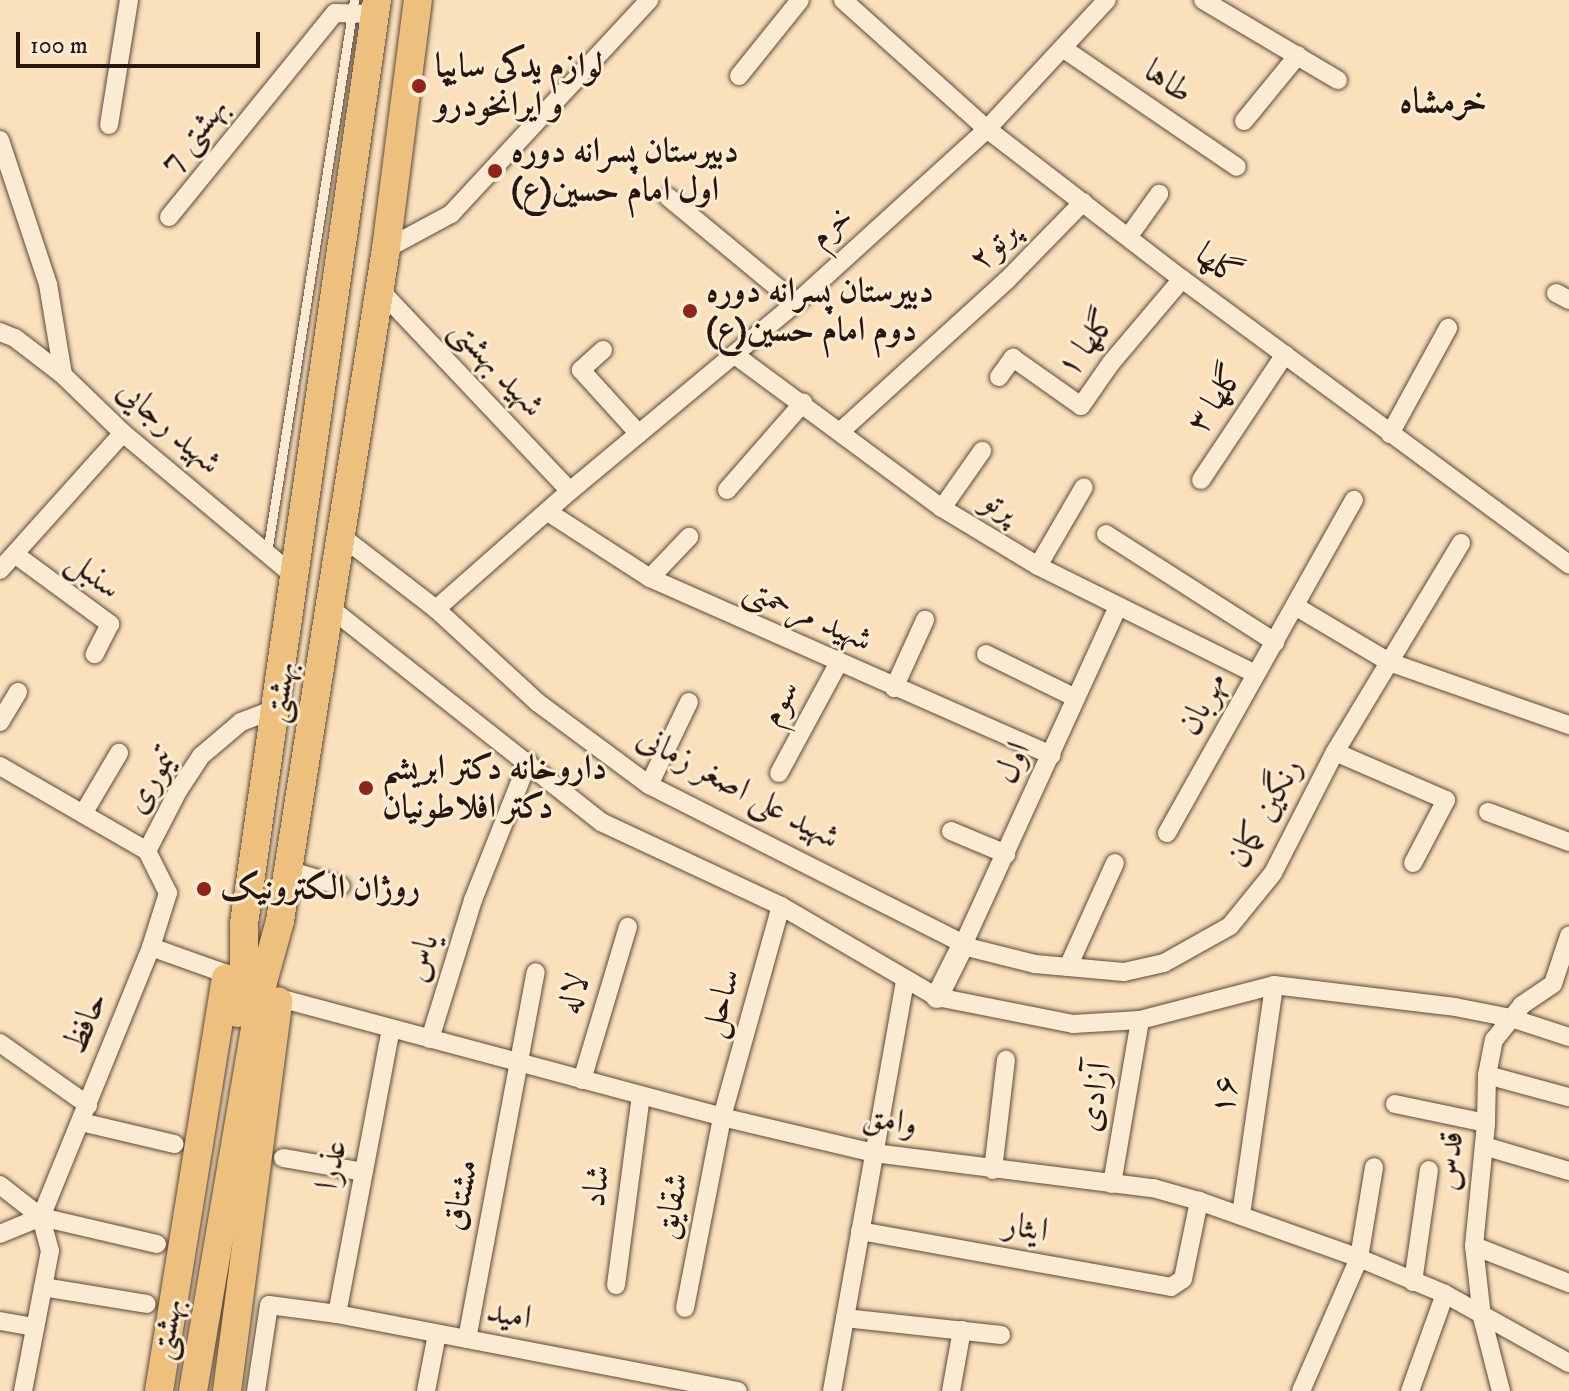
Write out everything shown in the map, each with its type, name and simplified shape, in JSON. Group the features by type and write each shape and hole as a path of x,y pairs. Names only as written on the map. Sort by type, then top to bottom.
{"main road":[{"name":"بهشتی","path":"193,1391 263,982 280,921 386,249 418,0"},
{"name":"بهشتی","path":"178,1391 244,976 244,924 293,575 311,480 365,7"},
{"path":"227,1391 279,998 282,969 280,921"},
{"path":"159,1391 227,974 244,924"}],"street":[{"path":"109,125 129,0"},
{"path":"739,76 800,0"},
{"name":"گلها","path":"843,0 987,129 1182,279 1569,564"},
{"name":"خرم","path":"436,609 570,491 796,303 987,129 1107,0"},
{"path":"1203,0 1338,80"},
{"path":"386,249 451,214 643,1"},
{"name":"بهشتی 7","path":"169,217 335,13 365,7"},
{"name":"طاها","path":"1064,49 1237,167"},
{"path":"1244,121 1298,55"},
{"path":"0,140 48,284 63,375"},
{"path":"1129,236 1159,194"},
{"path":"668,197 796,303"},
{"name":"پرتو۲","path":"841,431 1007,280 1083,202"},
{"name":"گلها ۱","path":"999,377 1013,358 1081,406 1111,363 1182,279"},
{"name":"شهید بهشتی","path":"378,288 570,491"},
{"path":"1390,434 1448,328"},
{"name":"شهید رجایی","path":"0,332 15,338 63,375 123,433 293,575"},
{"path":"603,350 581,370 639,434"},
{"name":"گلها ۳","path":"1201,480 1285,354"},
{"name":"پرتو","path":"735,355 942,508 1038,566 1256,674"},
{"path":"727,490 803,403"},
{"path":"0,570 123,433"},
{"path":"942,508 982,451"},
{"path":"1038,566 1084,487"},
{"name":"مهربان","path":"1167,833 1354,500"},
{"name":"شهید مرحمتی","path":"548,512 650,578 838,664 1052,755"},
{"path":"1106,534 1275,642"},
{"name":"شهید علی اصغر زمانی","path":"340,535 436,609 537,702 649,785 819,868 963,945 1035,964 1068,967 1124,972 1164,963"},
{"path":"650,578 689,537"},
{"name":"رنگین کمان","path":"1164,963 1230,926 1264,884 1335,752 1461,543"},
{"name":"سنبل","path":"16,555 110,624 95,654"},
{"path":"1295,606 1389,662 1569,725"},
{"path":"329,607 601,822 781,906 841,938 905,981 937,997 1073,1024 1140,1020 1274,985 1455,1007 1511,1018 1569,1037"},
{"name":"اول","path":"963,945 1118,607"},
{"path":"894,688 925,620"},
{"path":"986,654 1076,698"},
{"name":"سوم","path":"779,773 838,664"},
{"path":"0,722 18,692"},
{"path":"649,785 689,702"},
{"name":"تیموری","path":"0,766 147,851 178,791 201,756 241,722 275,709"},
{"path":"1335,752 1446,800 1413,863"},
{"path":"83,814 119,753"},
{"name":"یاس","path":"430,1039 473,900 528,762"},
{"path":"1488,812 1569,842"},
{"path":"951,831 1006,854"},
{"name":"حافظ","path":"41,1217 151,947 168,893 147,851"},
{"path":"1068,967 1115,863"},
{"path":"288,870 341,886"},
{"name":"ساحل","path":"722,1117 781,906"},
{"name":"لاله","path":"582,1080 628,927"},
{"name":"قدس","path":"1501,1391 1482,1317 1474,1246 1486,1123 1487,1075 1494,1040 1522,1005 1553,984 1569,936"},
{"path":"937,997 963,945"},
{"path":"151,947 227,974"},
{"name":"مشتاق","path":"467,1339 536,972"},
{"path":"832,1391 905,981"},
{"name":"۱۶","path":"1241,1215 1274,985"},
{"name":"وامق","path":"279,998 641,1096 874,1153 1153,1188 1199,1201 1359,1258 1445,1294 1569,1363"},
{"name":"آزادی","path":"1112,1184 1140,1020"},
{"name":"عذرا","path":"337,1314 391,1029"},
{"path":"0,1043 85,1113 174,1144"},
{"path":"993,1170 1006,1060"},
{"path":"1487,1075 1568,1097"},
{"name":"شاد","path":"616,1285 641,1096"},
{"path":"1395,1104 1486,1123"},
{"name":"شقایق","path":"685,1308 722,1117"},
{"path":"1484,1146 1569,1171"},
{"path":"283,1158 363,1172"},
{"path":"1301,1391 1359,1258 1374,1167"},
{"path":"1413,1282 1429,1170"},
{"path":"0,1185 41,1217 157,1244"},
{"name":"ایثار","path":"860,1231 1171,1287 1183,1279 1199,1201"},
{"path":"0,1234 41,1217"},
{"path":"23,1391 50,1251 41,1217"},
{"path":"1474,1246 1569,1283"},
{"path":"43,1287 147,1304"},
{"path":"1410,1391 1445,1294"},
{"name":"امید","path":"256,1391 269,1305 337,1314 709,1388 738,1391"},
{"path":"845,1318 1001,1335"},
{"path":"0,1321 35,1327"},
{"path":"951,1391 962,1330"},
{"path":"426,1391 437,1334"},
{"path":"628,1391 631,1371"}],"lane":[{"path":"267,553 365,7"}],"place":[{"name":"لوازم یدکی سایپا و ایرانخودرو","path":"419,86"},
{"name":"دبیرستان پسرانه دوره اول امام حسین(ع)","path":"495,171"},
{"name":"دبیرستان پسرانه دوره دوم امام حسین(ع)","path":"690,311"},
{"name":"داروخانه دکتر ابریشم دکتر افلاطونیان","path":"366,788"},
{"name":"روژان الکترونیک","path":"204,889"}],"district":[{"name":"خرمشاه","path":"1443,102"}]}
